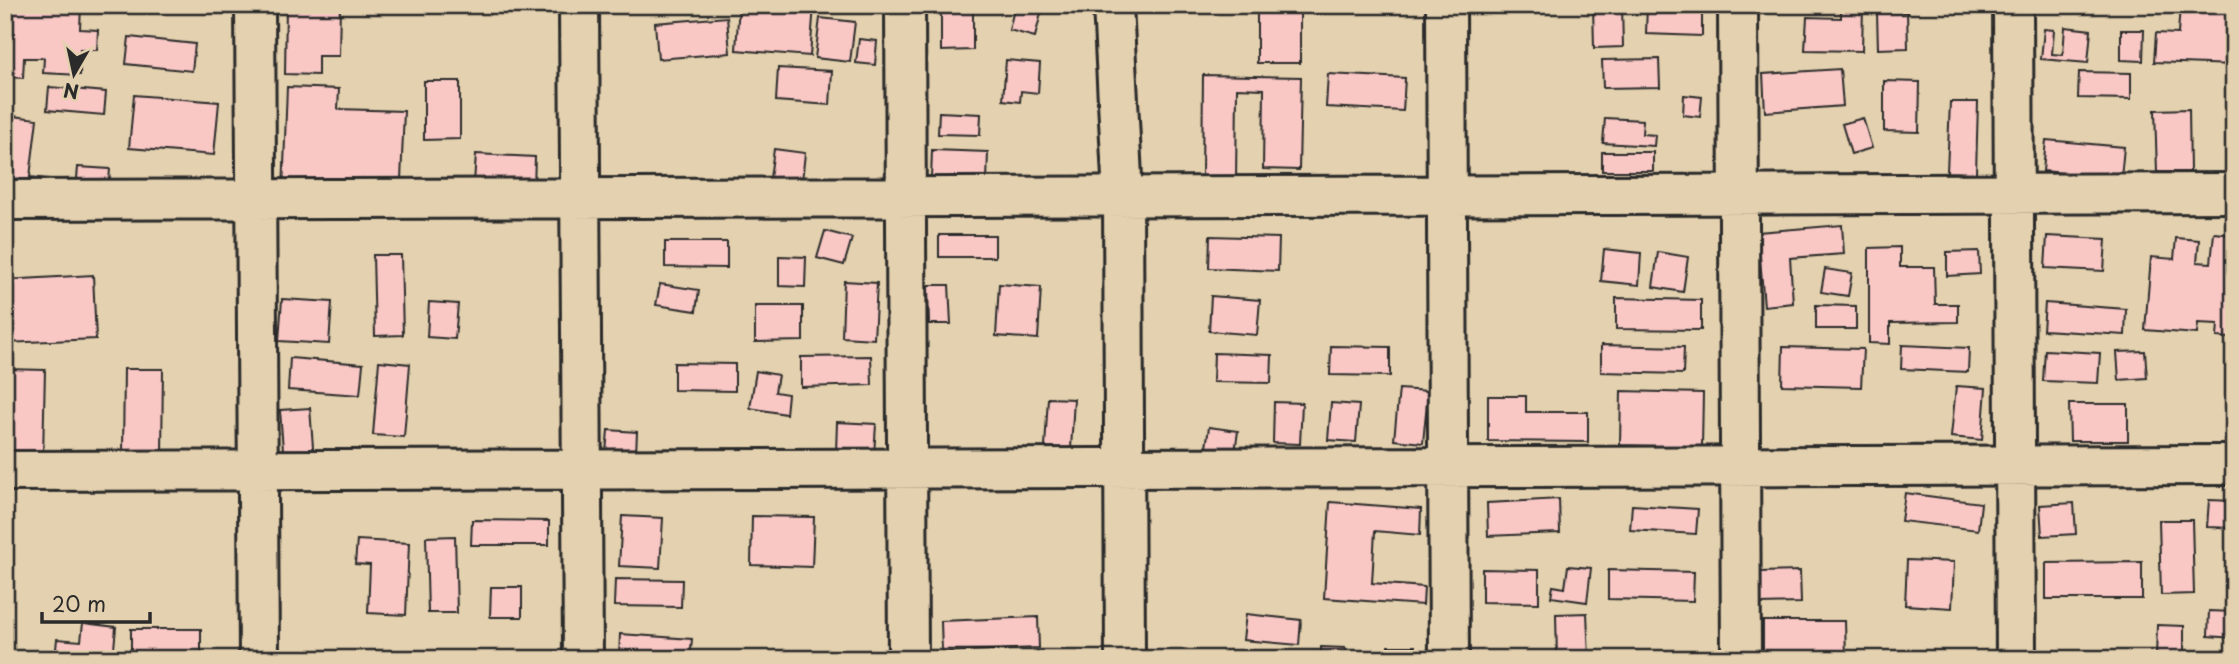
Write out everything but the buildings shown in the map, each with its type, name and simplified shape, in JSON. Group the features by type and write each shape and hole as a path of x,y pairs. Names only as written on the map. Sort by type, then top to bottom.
{"street":[{"path":"256,5 258,659"},
{"path":"579,5 583,659"},
{"path":"905,5 908,659"},
{"path":"1113,5 1123,197 1125,659"},
{"path":"1446,5 1449,659"},
{"path":"1738,5 1741,659"},
{"path":"2013,5 2016,659"},
{"path":"5,200 2234,193"},
{"path":"5,471 2234,465"}]}
